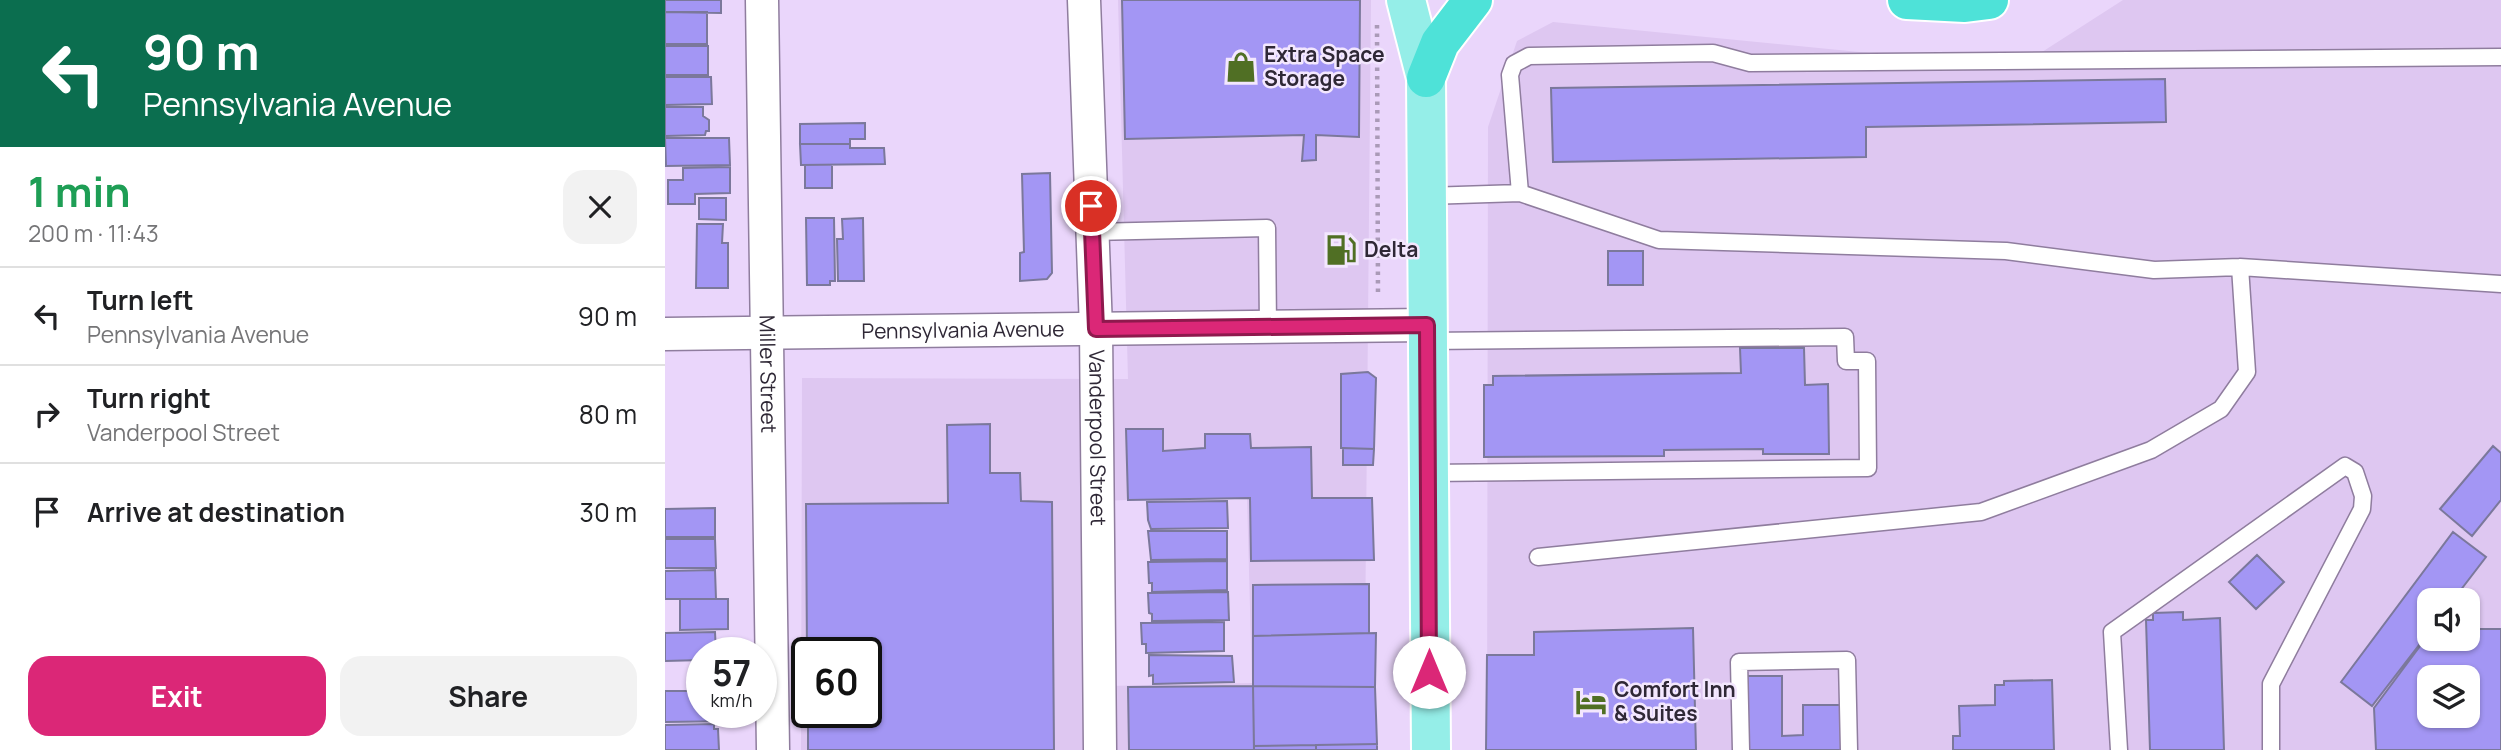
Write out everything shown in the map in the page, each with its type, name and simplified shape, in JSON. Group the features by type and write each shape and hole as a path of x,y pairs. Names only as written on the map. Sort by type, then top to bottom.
{"highway":[{"path":"1426,78 1440,43 1473,0"},
{"path":"1907,0 1965,3 1989,0"}],"main road":[{"path":"1392,7 1426,78 1431,750"}],"street":[{"name":"Miller Street","path":"762,0 769,332 773,750"},
{"name":"Vanderpool Street","path":"1084,0 1096,329 1100,750"},
{"name":"Pennsylvania Avenue","path":"665,334 1378,326 1427,333"}],"lane":[{"path":"1520,193 1510,75 1514,64 1529,56 1713,53 1750,63 2501,57"},
{"path":"1427,196 1520,193 1659,240 2006,251 2154,270 2239,267 2501,284"},
{"path":"1092,232 1267,228 1268,327"},
{"path":"1538,558 1982,512 2151,450 2221,409 2247,372 2239,267"},
{"path":"1427,333 1845,337 1846,361 1867,361 1868,468 1428,472"},
{"path":"2119,750 2112,632 2345,466 2355,472 2363,496 2362,509 2271,684 2271,750"},
{"path":"1741,750 1739,662 1847,660 1849,750"}],"path":[{"path":"1378,326 1392,7"}],"shaded area":[{"path":"1118,0 1371,0 1364,750 801,750 801,728 882,728 882,637 801,637 802,378 1128,379","holes":["1247,496 1252,683 1107,686 1098,501"]},
{"path":"2123,0 2501,0 2501,750 1487,750 1488,127 1517,41 1553,22 1981,64 2042,52"}],"building":[{"path":"665,0 721,0 721,13 665,12"},
{"name":"Extra Space Storage","path":"1122,0 1360,0 1359,137 1316,135 1316,160 1302,161 1304,135 1125,139"},
{"path":"665,12 707,12 707,44 665,44"},
{"path":"665,46 708,46 708,75 665,75"},
{"path":"665,77 711,77 712,104 665,105"},
{"path":"2165,79 2166,122 1866,127 1866,157 1553,162 1551,88"},
{"path":"665,107 703,107 703,116 709,120 709,131 706,131 705,135 665,136"},
{"path":"865,123 865,139 850,139 850,144 800,144 800,124"},
{"path":"665,138 729,138 730,165 666,166"},
{"path":"800,144 850,144 850,148 884,148 885,164 801,165"},
{"path":"805,165 832,165 832,188 805,188"},
{"path":"730,167 730,193 695,194 695,204 668,204 668,180 683,180 683,168"},
{"path":"1050,173 1052,273 1047,279 1020,281 1020,253 1024,252 1022,174"},
{"path":"699,198 726,198 726,220 699,219"},
{"path":"806,218 834,218 835,281 830,281 830,285 807,285"},
{"path":"863,218 864,281 838,281 837,239 843,239 842,219"},
{"path":"697,224 723,224 722,243 728,243 728,288 696,288"},
{"path":"1608,251 1643,251 1643,285 1608,285"},
{"path":"1740,348 1804,348 1805,385 1828,384 1829,454 1763,454 1763,449 1664,450 1664,456 1484,457 1484,385 1493,385 1493,376 1741,373"},
{"path":"1368,372 1376,378 1374,449 1341,448 1341,374"},
{"path":"990,424 990,473 1020,473 1021,501 1052,502 1054,750 808,750 808,728 882,728 882,637 807,637 806,504 948,503 947,425"},
{"path":"1126,429 1163,429 1163,451 1205,448 1205,434 1250,434 1251,448 1311,447 1312,498 1372,498 1374,560 1251,561 1250,498 1128,500"},
{"path":"2493,446 2501,453 2501,500 2472,536 2440,509"},
{"path":"1343,448 1374,449 1373,465 1343,465"},
{"path":"1227,501 1228,528 1151,529 1148,520 1147,502"},
{"path":"715,508 715,537 665,537 665,509"},
{"path":"1148,531 1227,531 1227,559 1151,560"},
{"path":"2453,532 2486,557 2462,588 2417,588 2417,648 2372,706 2341,682"},
{"path":"665,539 715,539 716,568 665,568"},
{"path":"2257,555 2284,582 2256,609 2229,582"},
{"path":"1227,561 1227,590 1152,592 1148,562"},
{"path":"715,570 716,599 665,599 665,571"},
{"path":"1369,584 1369,633 1253,636 1253,585"},
{"path":"1228,592 1229,620 1152,621 1152,614 1149,613 1148,593"},
{"path":"680,599 728,599 728,629 680,630"},
{"path":"2183,612 2183,620 2220,618 2224,750 2150,750 2146,620 2153,620 2153,613"},
{"path":"1224,622 1224,651 1146,653 1146,644 1142,644 1141,623"},
{"name":"Comfort Inn & Suites","path":"1693,628 1696,750 1486,750 1487,655 1534,655 1534,632"},
{"path":"2480,629 2501,629 2501,750 2376,750 2374,708 2417,650 2480,651"},
{"path":"715,632 715,637 686,637 686,660 665,661 665,633"},
{"path":"1376,633 1375,687 1253,686 1253,636"},
{"path":"1149,655 1232,656 1234,682 1153,684 1153,675 1149,676"},
{"path":"1743,676 1782,676 1782,736 1803,735 1803,705 1843,705 1843,750 1743,750"},
{"path":"2052,680 2054,750 1953,750 1953,736 1960,736 1959,706 1995,705 1995,685 2004,685 2004,681"},
{"path":"1253,686 1254,750 1129,750 1128,687"},
{"path":"1253,686 1375,687 1377,744 1254,746"},
{"path":"665,691 686,691 686,722 665,722"},
{"path":"665,725 718,729 719,750 665,750"},
{"path":"1377,744 1377,750 1316,750 1316,745"},
{"path":"1316,745 1316,750 1254,750 1254,746"}],"place":[{"name":"Extra Space Storage","path":"1241,67"},
{"name":"Delta","path":"1341,250"},
{"name":"Comfort Inn & Suites","path":"1591,702"}],"route":[{"path":"1091,206 1096,329 1427,325 1429,672"}]}
